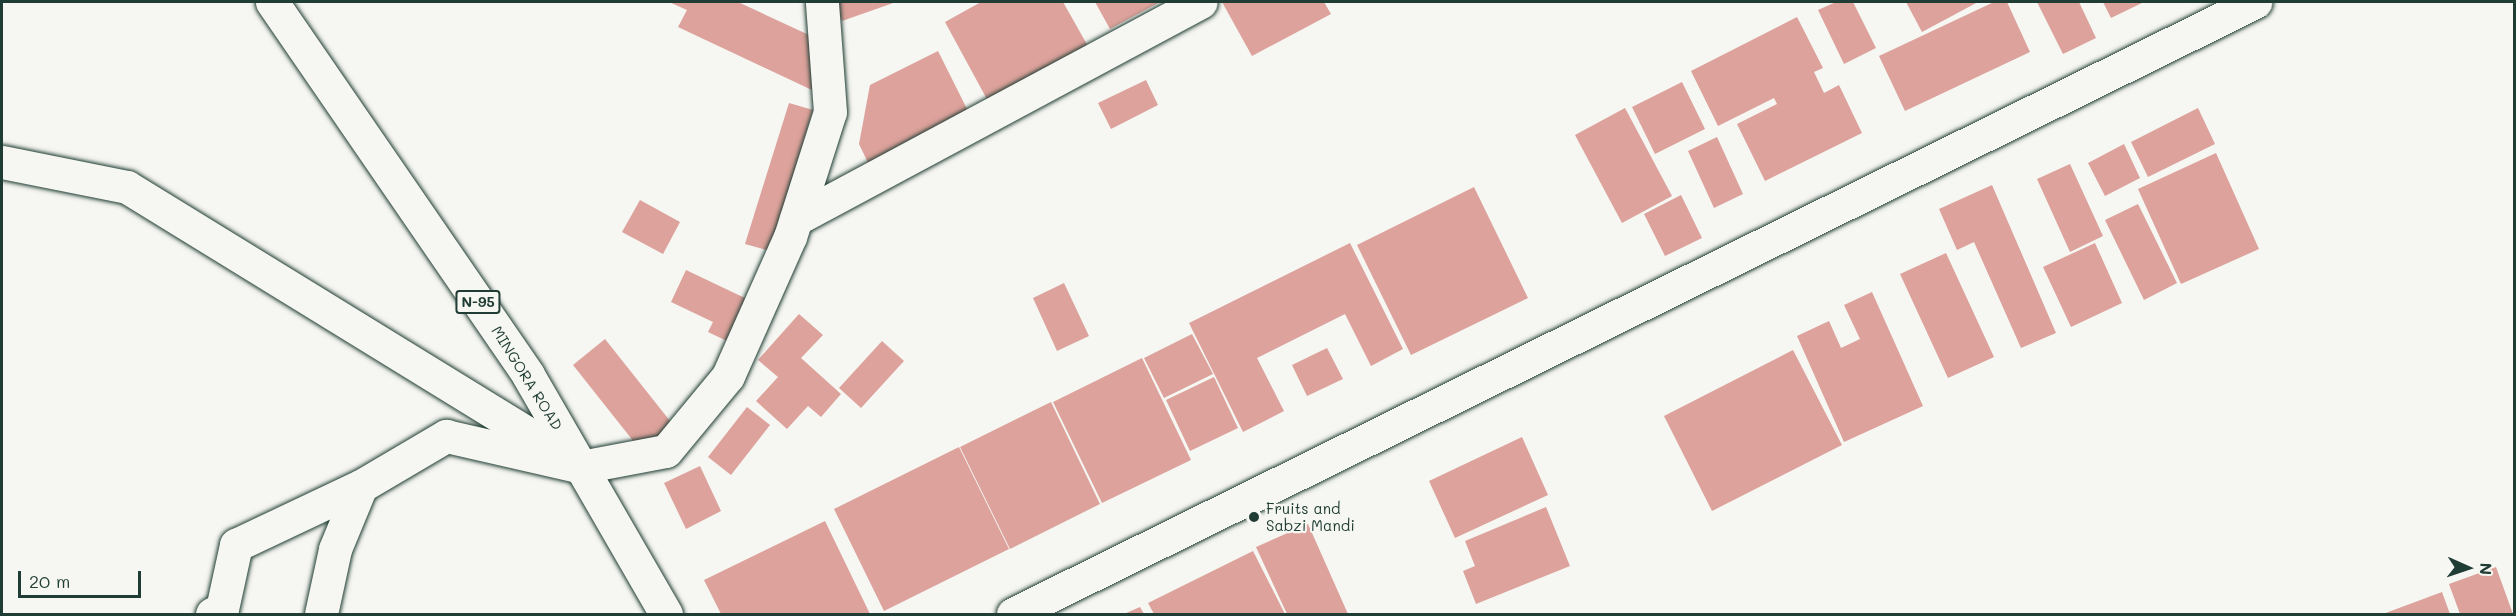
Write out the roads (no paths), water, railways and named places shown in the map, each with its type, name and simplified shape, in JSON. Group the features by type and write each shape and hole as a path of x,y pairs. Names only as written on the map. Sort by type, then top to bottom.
{"main road":[{"name":"MINGORA ROAD","path":"272,2 528,375 666,615"},
{"path":"219,613 236,544 361,486 446,436 581,467 666,451 728,376 796,219 830,112 822,2"},
{"path":"796,219 1200,2"},
{"path":"1013,615 2255,2"},
{"path":"2,162 127,187 581,467"},
{"path":"321,615 335,549 361,486"}],"place":[{"name":"Fruits and Sabzi Mandi","path":"1254,517"}]}
